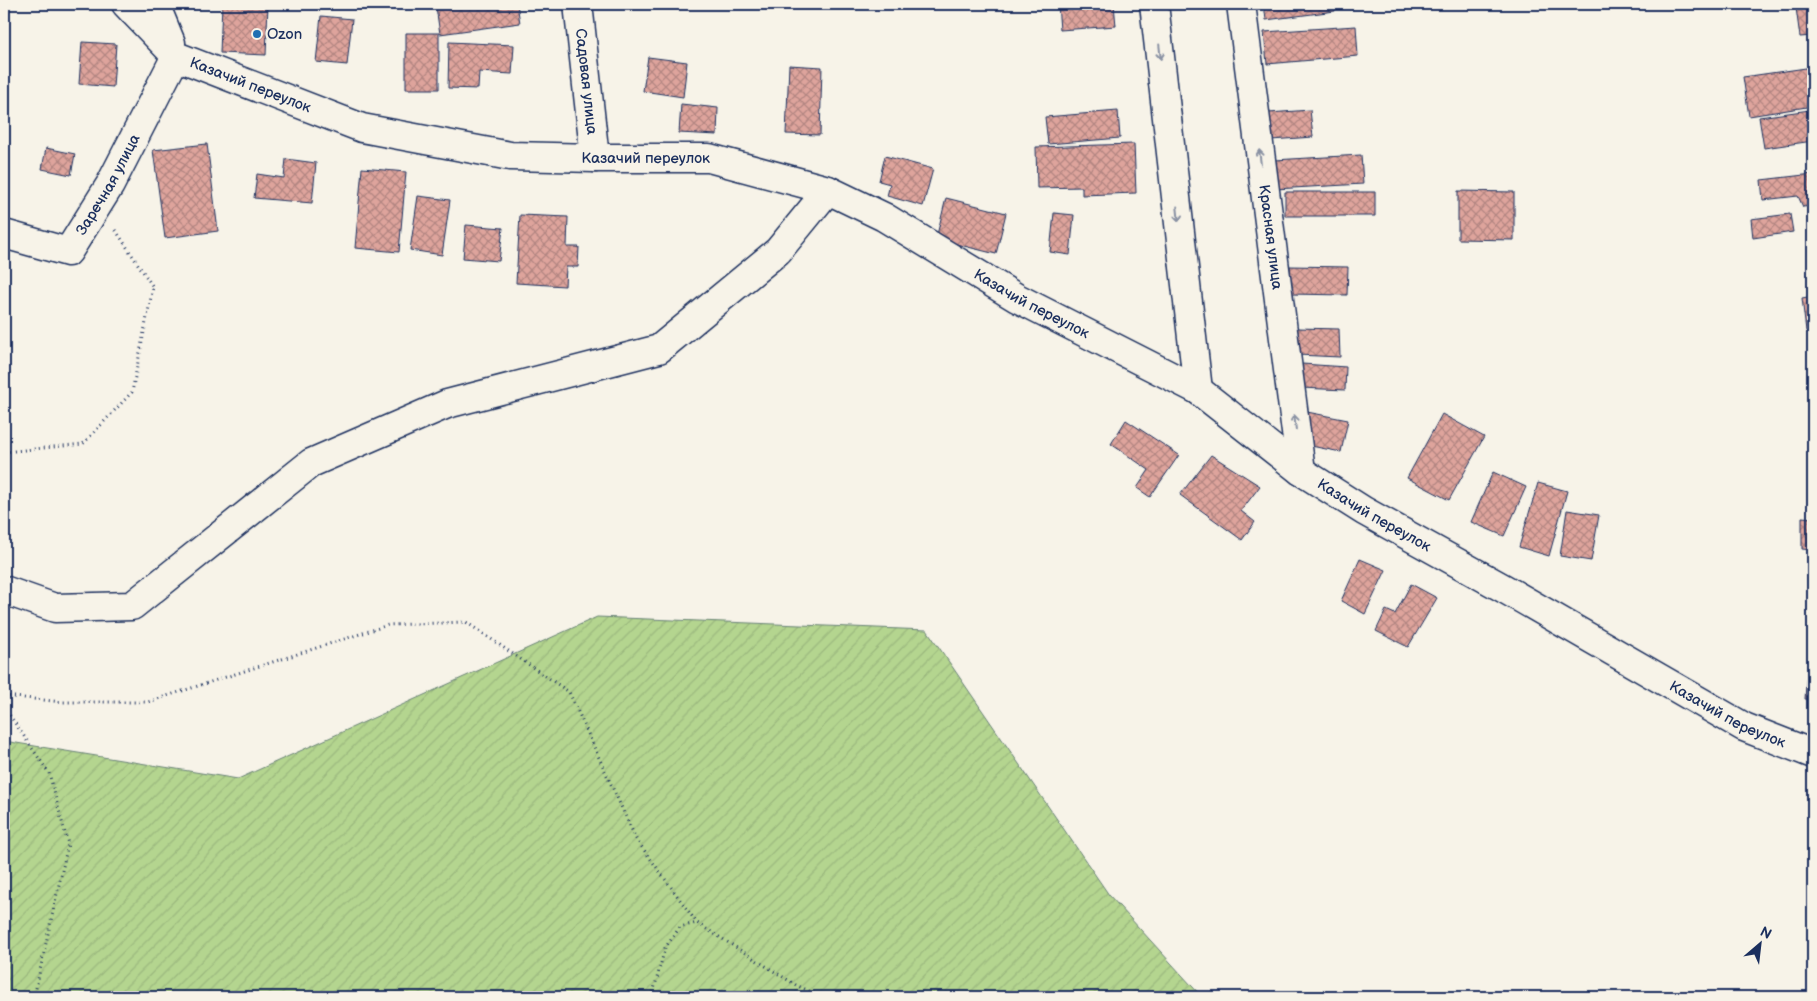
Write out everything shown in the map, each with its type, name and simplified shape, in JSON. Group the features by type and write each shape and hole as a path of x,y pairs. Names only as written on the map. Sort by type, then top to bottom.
{"street":[{"path":"126,4 176,56"},
{"path":"156,4 176,56"},
{"name":"Садовая улица","path":"578,4 596,158"},
{"path":"1154,4 1198,390"},
{"name":"Красная улица","path":"1240,4 1301,471"},
{"name":"Казачий переулок","path":"176,56 362,128 510,156 709,158 828,190 884,217 1017,298 1198,390 1301,471 1364,511 1503,588 1744,727 1813,754"},
{"name":"Заречная улица","path":"4,234 68,252 110,185 176,56"},
{"path":"4,590 55,608 132,606 311,463 447,404 659,349 778,251 828,190"}],"path":[{"path":"4,452 83,444 132,392 154,287 115,229"},
{"path":"4,696 63,702 148,702 388,625 466,622 569,692 636,839 697,923 796,985 822,997"},
{"path":"4,707 49,773 68,844 34,997"},
{"path":"652,997 665,948 680,927 697,923"}],"green space":[{"path":"597,617 927,630 1109,895 1202,997 4,997 4,741 238,779"}],"building":[{"path":"222,4 268,4 266,55 220,53"},
{"path":"456,4 517,4 520,23 440,34 436,7"},
{"path":"1058,4 1114,4 1116,26 1060,30"},
{"path":"1264,4 1334,4 1335,11 1266,20"},
{"path":"1813,6 1813,36 1800,37 1796,8"},
{"path":"321,16 352,19 347,65 316,62"},
{"path":"1356,26 1358,56 1267,64 1264,32"},
{"path":"406,33 439,33 439,89 406,89"},
{"path":"82,42 116,44 113,87 79,84"},
{"path":"449,42 514,45 512,74 479,72 478,89 448,88"},
{"path":"648,57 687,62 683,97 643,91"},
{"path":"789,65 822,67 820,135 786,134"},
{"path":"1813,67 1813,106 1749,116 1743,77"},
{"path":"681,104 718,108 717,135 679,133"},
{"path":"1310,110 1313,137 1271,140 1269,113"},
{"path":"1810,110 1813,141 1764,148 1759,117"},
{"path":"1118,111 1120,138 1048,144 1045,117"},
{"path":"207,144 218,231 165,238 153,150"},
{"path":"1134,144 1136,193 1082,195 1082,187 1037,188 1036,147"},
{"path":"46,148 75,154 71,175 42,169"},
{"path":"1361,155 1363,184 1275,189 1274,160"},
{"path":"885,156 933,169 923,206 887,196 890,184 879,181"},
{"path":"286,159 316,163 312,203 254,198 257,174 284,178"},
{"path":"362,168 406,172 399,252 355,248"},
{"path":"1813,174 1813,206 1803,207 1798,196 1763,200 1761,180"},
{"path":"1458,191 1514,192 1514,240 1458,239"},
{"path":"1285,192 1375,192 1375,216 1285,216"},
{"path":"418,196 450,200 442,255 410,250"},
{"path":"946,198 1006,213 996,254 936,239"},
{"path":"1054,213 1074,215 1070,255 1050,252"},
{"path":"1790,214 1793,232 1753,238 1751,219"},
{"path":"520,215 568,217 567,247 579,247 578,267 566,267 565,286 516,283"},
{"path":"466,225 503,228 499,261 463,258"},
{"path":"1290,266 1348,267 1347,295 1290,294"},
{"path":"1813,296 1813,331 1806,331 1802,298"},
{"path":"1297,328 1339,329 1340,357 1297,355"},
{"path":"1302,364 1346,367 1345,390 1301,388"},
{"path":"1307,412 1348,420 1341,452 1301,444"},
{"path":"1442,414 1484,437 1449,500 1407,478"},
{"path":"1126,420 1179,455 1150,497 1137,488 1149,470 1111,444"},
{"path":"1211,455 1260,486 1241,511 1255,522 1242,540 1180,495"},
{"path":"1493,472 1526,487 1504,536 1471,522"},
{"path":"1538,483 1567,491 1549,556 1519,547"},
{"path":"1567,510 1599,515 1591,561 1560,556"},
{"path":"1802,517 1813,518 1813,550 1802,549"},
{"path":"1360,559 1386,570 1365,614 1341,601"},
{"path":"1411,584 1437,598 1408,647 1376,631 1386,610 1395,614"},
{"path":"1807,670 1813,670 1813,699 1805,699"}],"place":[{"name":"Ozon","path":"257,34"}]}
